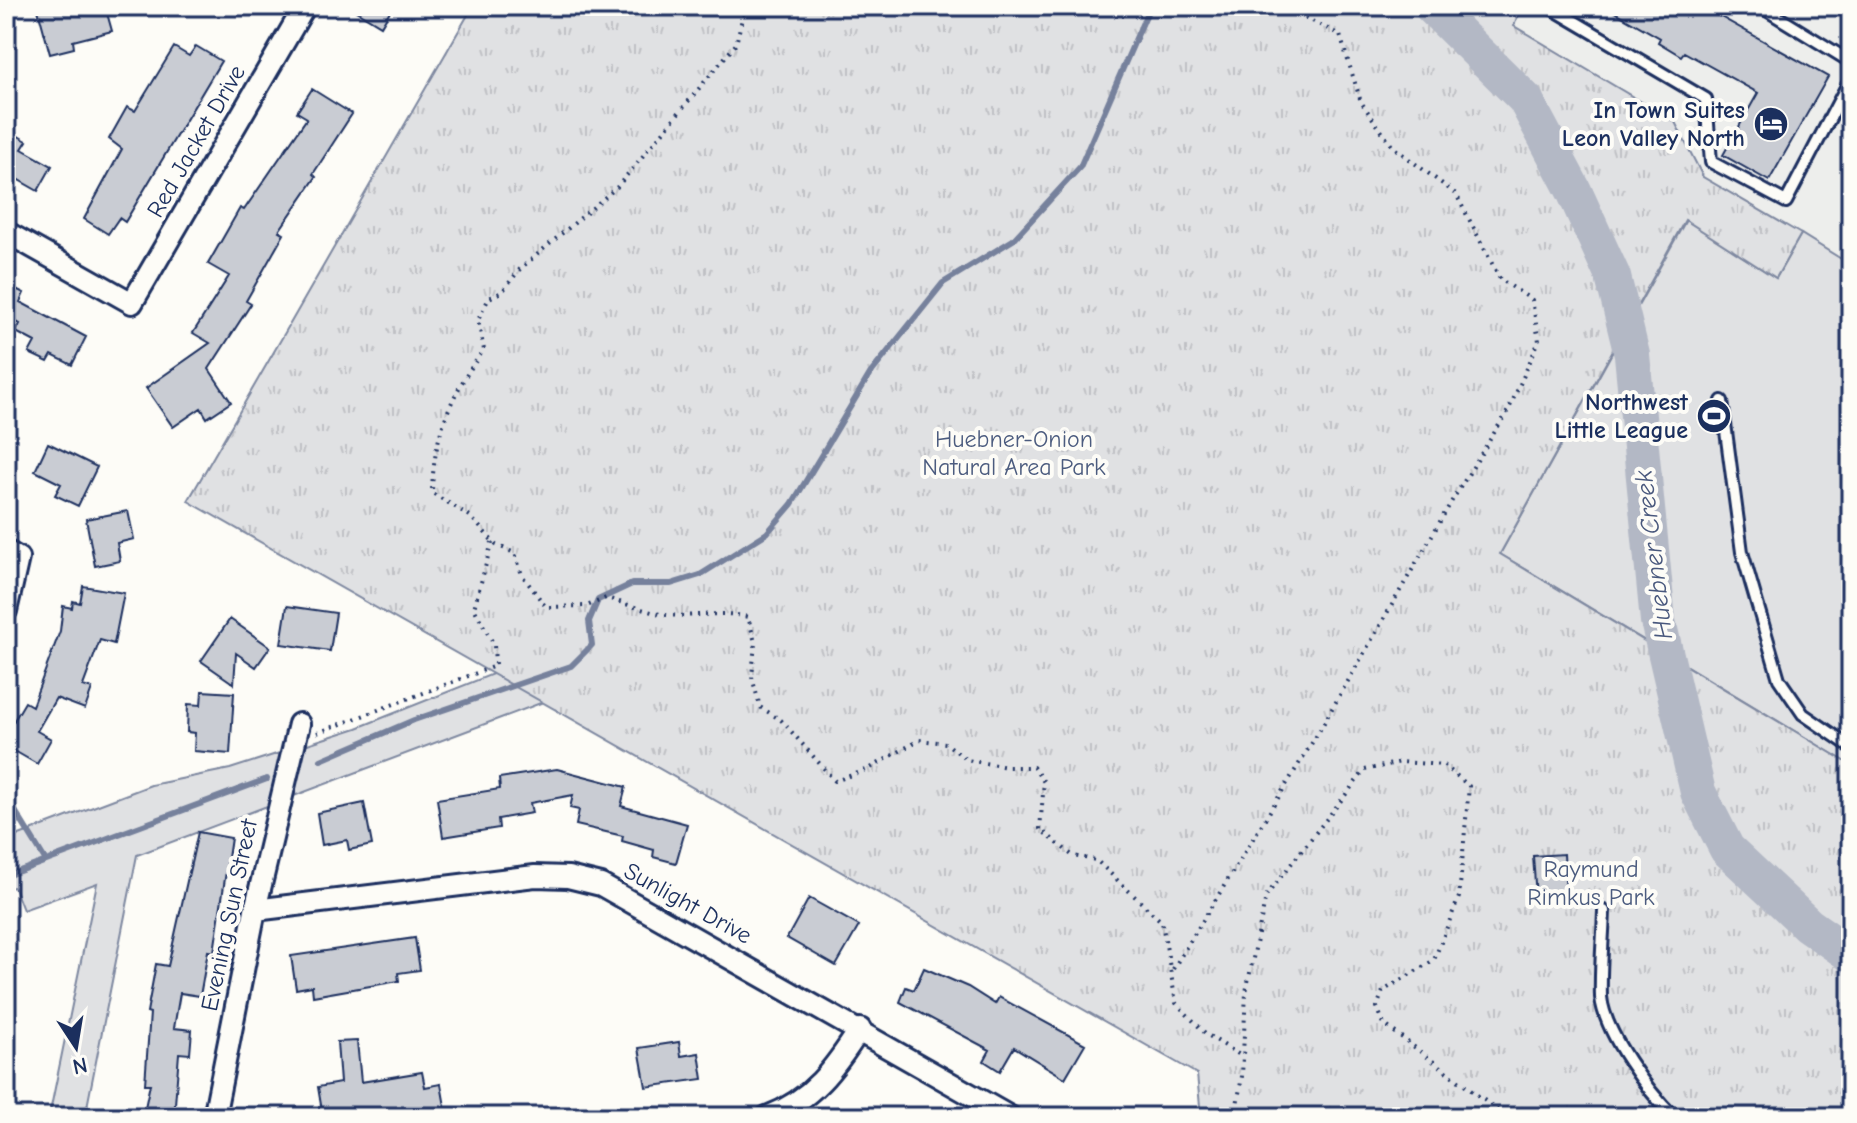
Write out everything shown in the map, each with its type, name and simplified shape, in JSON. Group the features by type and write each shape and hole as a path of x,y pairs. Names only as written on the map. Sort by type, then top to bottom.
{"street":[{"name":"Red Jacket Drive","path":"6,232 132,303 305,6"},
{"path":"6,611 12,555"},
{"name":"Evening Sun Street","path":"214,1117 255,910 296,733"},
{"name":"Sunlight Drive","path":"255,910 535,876 568,877 620,894 1010,1117"},
{"path":"767,1117 811,1093 839,1062 860,1029"}],"lane":[{"path":"1548,6 1706,99 1711,162 1786,202 1851,78"},
{"path":"1760,6 1851,62"},
{"path":"1722,401 1742,552 1779,679 1803,714 1851,747"},
{"path":"1604,911 1601,1001 1627,1058 1656,1099 1674,1117"}],"path":[{"path":"745,6 736,44 617,187 520,269 502,292 489,298 478,320 484,350 462,378 433,452 432,493 470,516 492,542 515,553 522,575 546,607 587,606 606,598 665,614 694,616 725,612 748,617 755,642 752,677 760,707 781,720 835,781 869,769 919,740 946,743 967,760 1007,767 1033,767 1044,782 1040,829 1073,856 1096,860 1162,922 1176,1003 1206,1034 1243,1057"},
{"path":"1172,971 1318,733 1509,409 1539,341 1532,300 1500,279 1456,194 1393,147 1361,102 1340,35 1282,6"},
{"path":"296,733 495,666 494,645 474,608 492,542"},
{"path":"1235,1117 1243,1057 1246,992 1266,896 1365,770 1401,762 1444,765 1469,786 1459,897 1434,960 1383,991 1377,1007 1384,1024 1497,1110 1513,1117"}],"shaded area":[{"path":"1522,6 1851,7 1851,265 1703,177 1675,122 1514,26"}],"green space":[{"name":"Huebner-Onion Natural Area Park","path":"473,6 1522,6 1514,26 1675,122 1703,177 1801,234 1776,278 1685,220 1500,554 1851,765 1851,1117 1201,1117 1197,1074 188,501"},
{"name":"Northwest Little League","path":"1686,220 1776,278 1801,234 1851,265 1851,765 1500,554"},
{"path":"495,673 546,701 137,855 85,1117 49,1117 97,883 23,910 14,887 6,889 6,840 151,785 230,769 357,728"}],"building":[{"path":"37,6 105,6 112,31 73,41 74,48 50,54"},
{"path":"348,6 393,6 381,26"},
{"name":"In Town Suites Leon Valley North","path":"1604,6 1701,6 1828,77 1769,181 1723,155 1758,93 1684,52 1681,56 1658,42 1660,38"},
{"path":"196,46 221,61 125,222 119,218 108,234 84,219 122,149 109,139 127,107 135,111 174,47 189,56"},
{"path":"312,89 352,114 313,174 316,177 279,231 284,234 246,301 251,304 209,369 231,402 207,418 201,408 173,427 146,388 210,343 193,333 229,276 208,264 240,208 244,210 307,118 297,112"},
{"path":"6,129 27,141 22,149 52,166 38,191 8,174 6,178"},
{"path":"6,284 24,293 20,302 86,337 72,365 52,355 48,362 29,353 35,342 16,332 20,324 11,319 6,329"},
{"path":"48,443 97,467 78,506 55,495 61,484 35,471"},
{"path":"128,511 134,539 117,543 120,561 95,566 86,519"},
{"path":"83,586 124,593 114,644 100,640 83,686 92,689 85,709 56,698 37,731 51,739 37,764 6,746 6,734 25,702 32,706 60,631 63,606 72,608 73,601 80,603"},
{"path":"287,606 336,613 330,651 281,644"},
{"path":"230,619 270,647 256,667 236,653 234,684 201,661"},
{"path":"202,691 234,693 230,754 194,751 195,733 187,732 188,704 201,705"},
{"path":"557,769 626,787 621,806 687,824 676,863 653,857 654,850 622,841 623,836 576,825 579,810 570,808 573,795 530,803 532,813 498,819 499,828 443,837 437,799 500,789 499,778"},
{"path":"364,803 372,845 349,850 347,840 322,845 317,813"},
{"path":"198,832 231,838 214,952 208,951 200,996 180,993 174,1028 192,1030 190,1054 179,1053 174,1117 143,1117 150,1084 145,1084 150,1013 147,1012 156,964 168,966"},
{"path":"1564,854 1566,896 1536,897 1533,856"},
{"path":"809,898 859,926 836,966 787,938"},
{"path":"415,938 420,970 398,973 399,981 313,996 312,986 296,989 291,956"},
{"path":"924,968 968,987 995,1004 999,997 1085,1044 1065,1078 1014,1047 1000,1071 984,1061 990,1050 900,1002 906,987 914,990"},
{"path":"357,1041 361,1082 422,1072 425,1087 441,1084 446,1112 423,1116 422,1112 393,1117 323,1117 318,1087 340,1083 337,1042"},
{"path":"679,1042 681,1056 699,1053 703,1079 646,1087 639,1048"}],"waterway":[{"path":"321,760 414,720 571,666 592,645 589,621 598,600 632,584 671,584 700,575 767,533 792,504 870,374 943,283 1013,240 1080,167 1150,6"},
{"name":"Huebner Creek","path":"1431,6 1525,99 1574,191 1613,277 1632,355 1658,621 1698,792 1727,849 1808,925 1851,955"},
{"path":"6,876 267,779"},
{"path":"6,796 46,861"}],"place":[{"name":"In Town Suites Leon Valley North","path":"1771,124"},
{"name":"Northwest Little League","path":"1714,416"}],"park label":[{"name":"Raymund Rimkus Park","path":"1591,883"}]}
